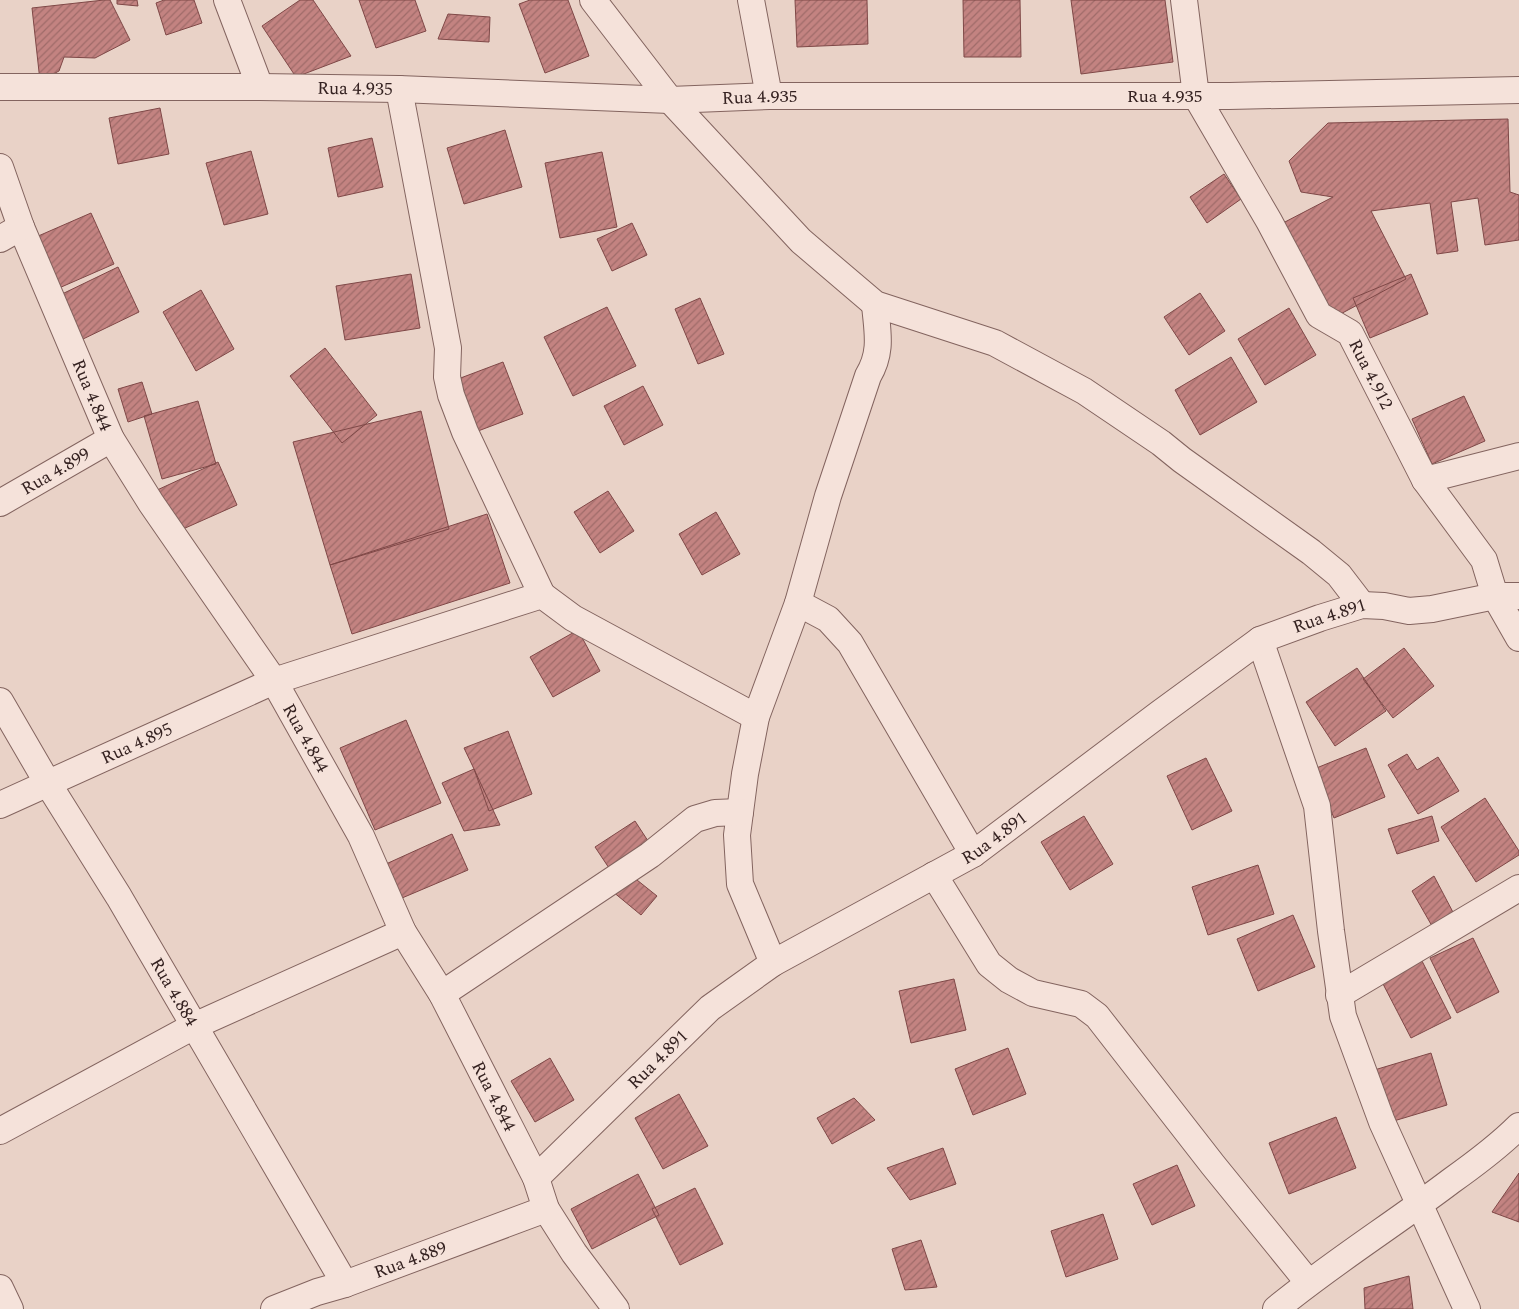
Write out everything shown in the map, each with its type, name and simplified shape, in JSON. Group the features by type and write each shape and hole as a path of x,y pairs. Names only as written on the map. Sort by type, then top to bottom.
{"street":[{"path":"227,0 260,87"},
{"path":"594,0 670,100 801,241 875,304 995,344 1084,391 1161,443 1311,552 1339,575 1362,605"},
{"path":"751,0 769,96"},
{"path":"1184,0 1196,96"},
{"name":"Rua 4.935","path":"0,87 399,89 670,100 769,96 1196,96 1519,90"},
{"path":"399,89 448,348 447,377 451,395 465,432 542,595 573,618 756,717"},
{"name":"Rua 4.912","path":"1196,96 1269,220 1319,315 1350,333 1425,480 1484,560 1507,596 1519,638"},
{"name":"Rua 4.844","path":"0,167 10,233 111,439 151,503 274,681 361,836 403,932 442,994 536,1178 546,1209 574,1253 616,1309"},
{"path":"772,963 740,884 737,834 745,774 756,717 798,603 828,496 868,376 876,363 878,346 875,304"},
{"name":"Rua 4.899","path":"0,503 111,439"},
{"path":"1425,480 1519,456"},
{"name":"Rua 4.895","path":"0,805 274,681 542,595"},
{"name":"Rua 4.891","path":"536,1178 710,1008 772,963 973,854 1260,640 1362,605 1384,606 1410,611 1507,596"},
{"path":"798,603 828,619 850,643 973,854"},
{"path":"1260,640 1317,806 1343,1016 1382,1122 1467,1309"},
{"name":"Rua 4.884","path":"0,701 119,897 345,1284"},
{"path":"442,994 650,855 695,819 715,813 740,812"},
{"path":"934,875 989,964 1008,980 1033,993 1081,1004 1097,1016 1308,1282"},
{"path":"1339,995 1519,888"},
{"path":"0,1131 194,1026 403,932"},
{"path":"1276,1309 1308,1282 1420,1204 1500,1145 1519,1126"},
{"name":"Rua 4.889","path":"274,1309 321,1300 345,1284 546,1209"},
{"path":"0,1288 10,1309"}],"building":[{"path":"110,0 130,40 95,58 64,57 59,71 40,81 32,8"},
{"path":"117,0 137,0 138,6 117,4"},
{"path":"164,0 194,0 202,23 166,35 156,3"},
{"path":"300,0 313,0 351,56 296,77 262,26"},
{"path":"359,0 415,0 426,31 376,48"},
{"path":"530,0 568,0 589,56 545,73 519,4"},
{"path":"795,0 867,0 868,44 797,47"},
{"path":"963,0 1020,0 1021,57 964,57"},
{"path":"1071,0 1165,0 1173,62 1081,74"},
{"path":"448,14 490,17 489,42 438,39"},
{"path":"160,108 169,154 118,164 109,118"},
{"path":"1508,119 1510,192 1519,195 1519,240 1485,245 1478,198 1451,202 1458,251 1437,254 1430,203 1371,211 1406,279 1333,318 1283,223 1333,197 1301,192 1289,161 1328,123"},
{"path":"505,130 522,187 464,204 447,148"},
{"path":"372,138 383,187 338,197 328,148"},
{"path":"251,151 268,214 224,225 206,163"},
{"path":"602,152 617,227 560,238 545,163"},
{"path":"1224,174 1241,199 1207,223 1190,197"},
{"path":"91,213 114,264 59,288 36,237"},
{"path":"632,223 647,255 612,271 597,239"},
{"path":"118,267 139,312 81,340 60,295"},
{"path":"411,274 420,328 345,340 336,286"},
{"path":"1411,274 1428,314 1370,338 1353,298"},
{"path":"201,290 234,349 196,371 163,312"},
{"path":"1200,293 1225,331 1189,355 1164,317"},
{"path":"700,298 724,354 698,364 675,309"},
{"path":"607,307 636,366 573,396 544,337"},
{"path":"1289,308 1316,355 1265,385 1238,339"},
{"path":"325,348 377,415 342,443 290,376"},
{"path":"1231,357 1257,402 1200,435 1175,390"},
{"path":"503,362 523,414 478,431 458,379"},
{"path":"142,382 152,414 128,422 118,389"},
{"path":"643,386 663,425 624,445 604,406"},
{"path":"1464,396 1485,441 1432,464 1412,419"},
{"path":"198,401 216,464 162,479 144,416"},
{"path":"421,411 449,529 330,565 293,442"},
{"path":"218,462 237,505 174,533 155,491"},
{"path":"608,491 634,531 600,553 574,512"},
{"path":"716,512 740,554 702,575 679,534"},
{"path":"487,514 510,583 352,634 330,565"},
{"path":"578,630 600,671 553,697 530,657"},
{"path":"1404,648 1434,686 1393,718 1363,679"},
{"path":"1357,668 1386,711 1335,746 1306,702"},
{"path":"406,720 441,803 375,830 340,748"},
{"path":"508,731 532,794 489,811 474,769 464,748"},
{"path":"1366,748 1385,797 1334,818 1314,769"},
{"path":"1407,754 1417,770 1438,757 1459,791 1418,814 1388,765"},
{"path":"1206,758 1232,811 1192,830 1167,776"},
{"path":"474,769 500,825 464,831 442,783"},
{"path":"1485,798 1519,851 1519,855 1476,882 1441,827"},
{"path":"1084,816 1113,864 1070,890 1041,842"},
{"path":"1432,816 1439,841 1397,854 1388,829"},
{"path":"635,821 650,844 611,871 595,847"},
{"path":"452,834 468,870 402,898 386,864"},
{"path":"1258,865 1274,914 1208,935 1192,887"},
{"path":"627,872 657,896 641,915 612,891"},
{"path":"1434,876 1455,916 1432,926 1412,891"},
{"path":"1293,915 1315,967 1258,991 1237,939"},
{"path":"1473,938 1499,992 1457,1013 1430,958"},
{"path":"1422,961 1451,1018 1411,1038 1382,982"},
{"path":"954,979 966,1030 911,1043 899,991"},
{"path":"1008,1048 1026,1094 973,1115 955,1069"},
{"path":"1431,1053 1447,1105 1387,1123 1371,1071"},
{"path":"550,1058 574,1100 535,1122 511,1081"},
{"path":"679,1094 708,1146 663,1169 635,1118"},
{"path":"854,1098 875,1120 832,1144 817,1118"},
{"path":"1336,1117 1356,1168 1289,1194 1269,1143"},
{"path":"943,1148 956,1184 910,1200 887,1168"},
{"path":"1177,1165 1195,1206 1152,1225 1133,1184"},
{"path":"1519,1173 1519,1222 1492,1212"},
{"path":"638,1174 659,1215 592,1249 571,1209"},
{"path":"695,1188 723,1244 680,1265 652,1209"},
{"path":"1103,1214 1118,1259 1066,1277 1051,1231"},
{"path":"921,1240 937,1287 905,1290 892,1249"},
{"path":"1409,1276 1413,1309 1365,1309 1364,1288"}]}
